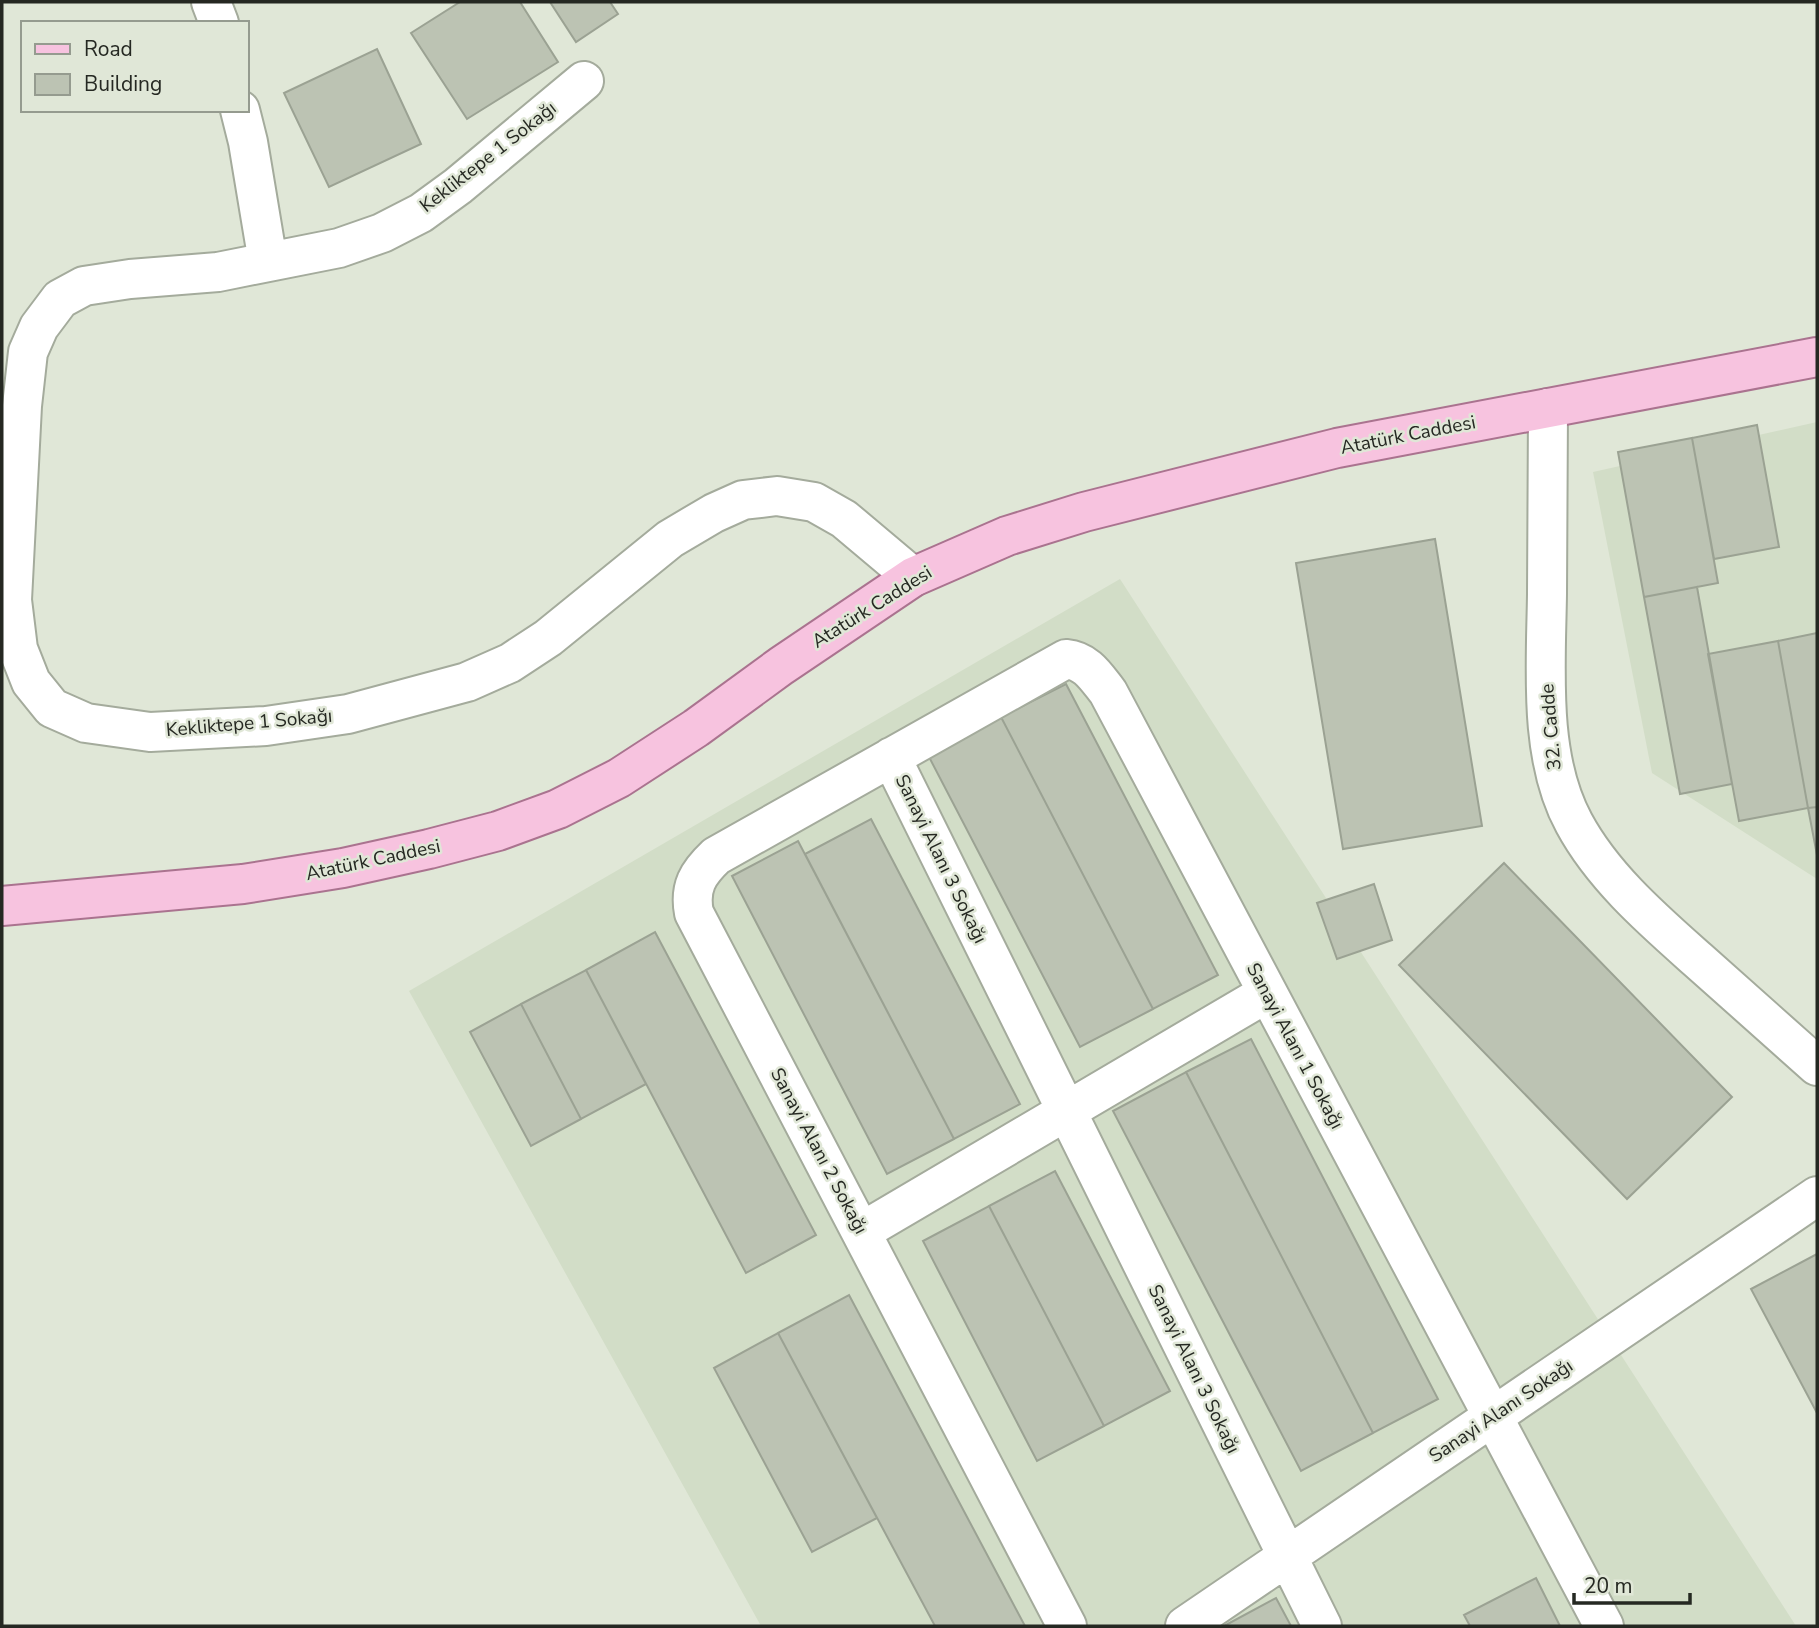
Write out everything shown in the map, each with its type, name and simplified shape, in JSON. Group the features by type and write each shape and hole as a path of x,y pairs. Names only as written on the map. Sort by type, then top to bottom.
{"main road":[{"name":"Atatürk Caddesi","path":"2,906 243,884 343,868 464,840 546,814 619,778 914,577 1007,536 1084,512 1337,448 1817,357"}],"street":[{"path":"211,2 218,21"},
{"name":"Kekliktepe 1 Sokağı","path":"584,81 458,187 421,213 382,233 340,248 218,272 130,279 84,286 60,299 39,327 27,352 22,406 12,600 18,649 31,682 52,708 86,723 150,732 266,726 348,714 467,682 510,663 548,638 670,539 714,513 743,500 777,496 814,502 844,519 914,577"},
{"path":"240,112 268,262"},
{"name":"32. Cadde","path":"1548,408 1546,670 1550,745 1558,788 1574,824 1594,855 1624,889 1668,934 1817,1066"},
{"name":"Sanayi Alanı 1 Sokağı","path":"891,757 1066,659 1085,665 1108,692 1604,1626"},
{"name":"Sanayi Alanı 3 Sokağı","path":"891,757 1322,1626"},
{"name":"Sanayi Alanı 2 Sokağı","path":"891,757 716,856 701,870 694,883 691,899 694,913 1067,1626"},
{"path":"861,1232 1267,993"},
{"name":"Sanayi Alanı Sokağı","path":"1185,1626 1817,1196"}],"shaded area":[{"path":"1817,422 1817,879 1652,773 1593,472"},
{"path":"1120,579 1796,1626 761,1626 409,991"}],"building":[{"path":"460,2 520,2 558,62 467,119 411,33"},
{"path":"550,2 610,2 618,14 576,42"},
{"path":"377,49 421,144 329,187 284,93"},
{"path":"1757,425 1779,547 1714,559 1692,438"},
{"path":"1692,438 1718,583 1644,597 1618,452"},
{"path":"1435,539 1482,826 1343,849 1296,563"},
{"path":"1697,587 1732,784 1680,794 1644,597"},
{"path":"1817,633 1817,807 1808,808 1778,641"},
{"path":"1778,641 1808,808 1739,821 1708,654"},
{"path":"1066,684 1218,975 1153,1009 1001,717"},
{"path":"1001,717 1153,1009 1080,1047 928,755"},
{"path":"1817,807 1817,855 1808,808"},
{"path":"871,819 1020,1104 954,1139 805,854"},
{"path":"798,841 954,1139 887,1174 732,876"},
{"path":"1504,863 1732,1097 1627,1199 1399,965"},
{"path":"1374,884 1392,940 1337,959 1317,903"},
{"path":"655,932 816,1235 746,1273 586,970"},
{"path":"586,970 646,1084 581,1119 521,1004"},
{"path":"521,1004 581,1119 531,1146 470,1032"},
{"path":"1251,1039 1438,1399 1373,1433 1186,1072"},
{"path":"1186,1072 1373,1433 1301,1471 1113,1111"},
{"path":"1055,1171 1170,1391 1104,1426 989,1206"},
{"path":"989,1206 1104,1426 1037,1461 923,1241"},
{"path":"1817,1254 1817,1413 1751,1289"},
{"path":"849,1295 1025,1626 935,1626 778,1333"},
{"path":"778,1333 877,1518 812,1552 714,1368"},
{"path":"1536,1578 1560,1626 1470,1626 1464,1615"},
{"path":"1276,1598 1291,1626 1224,1626"}]}
